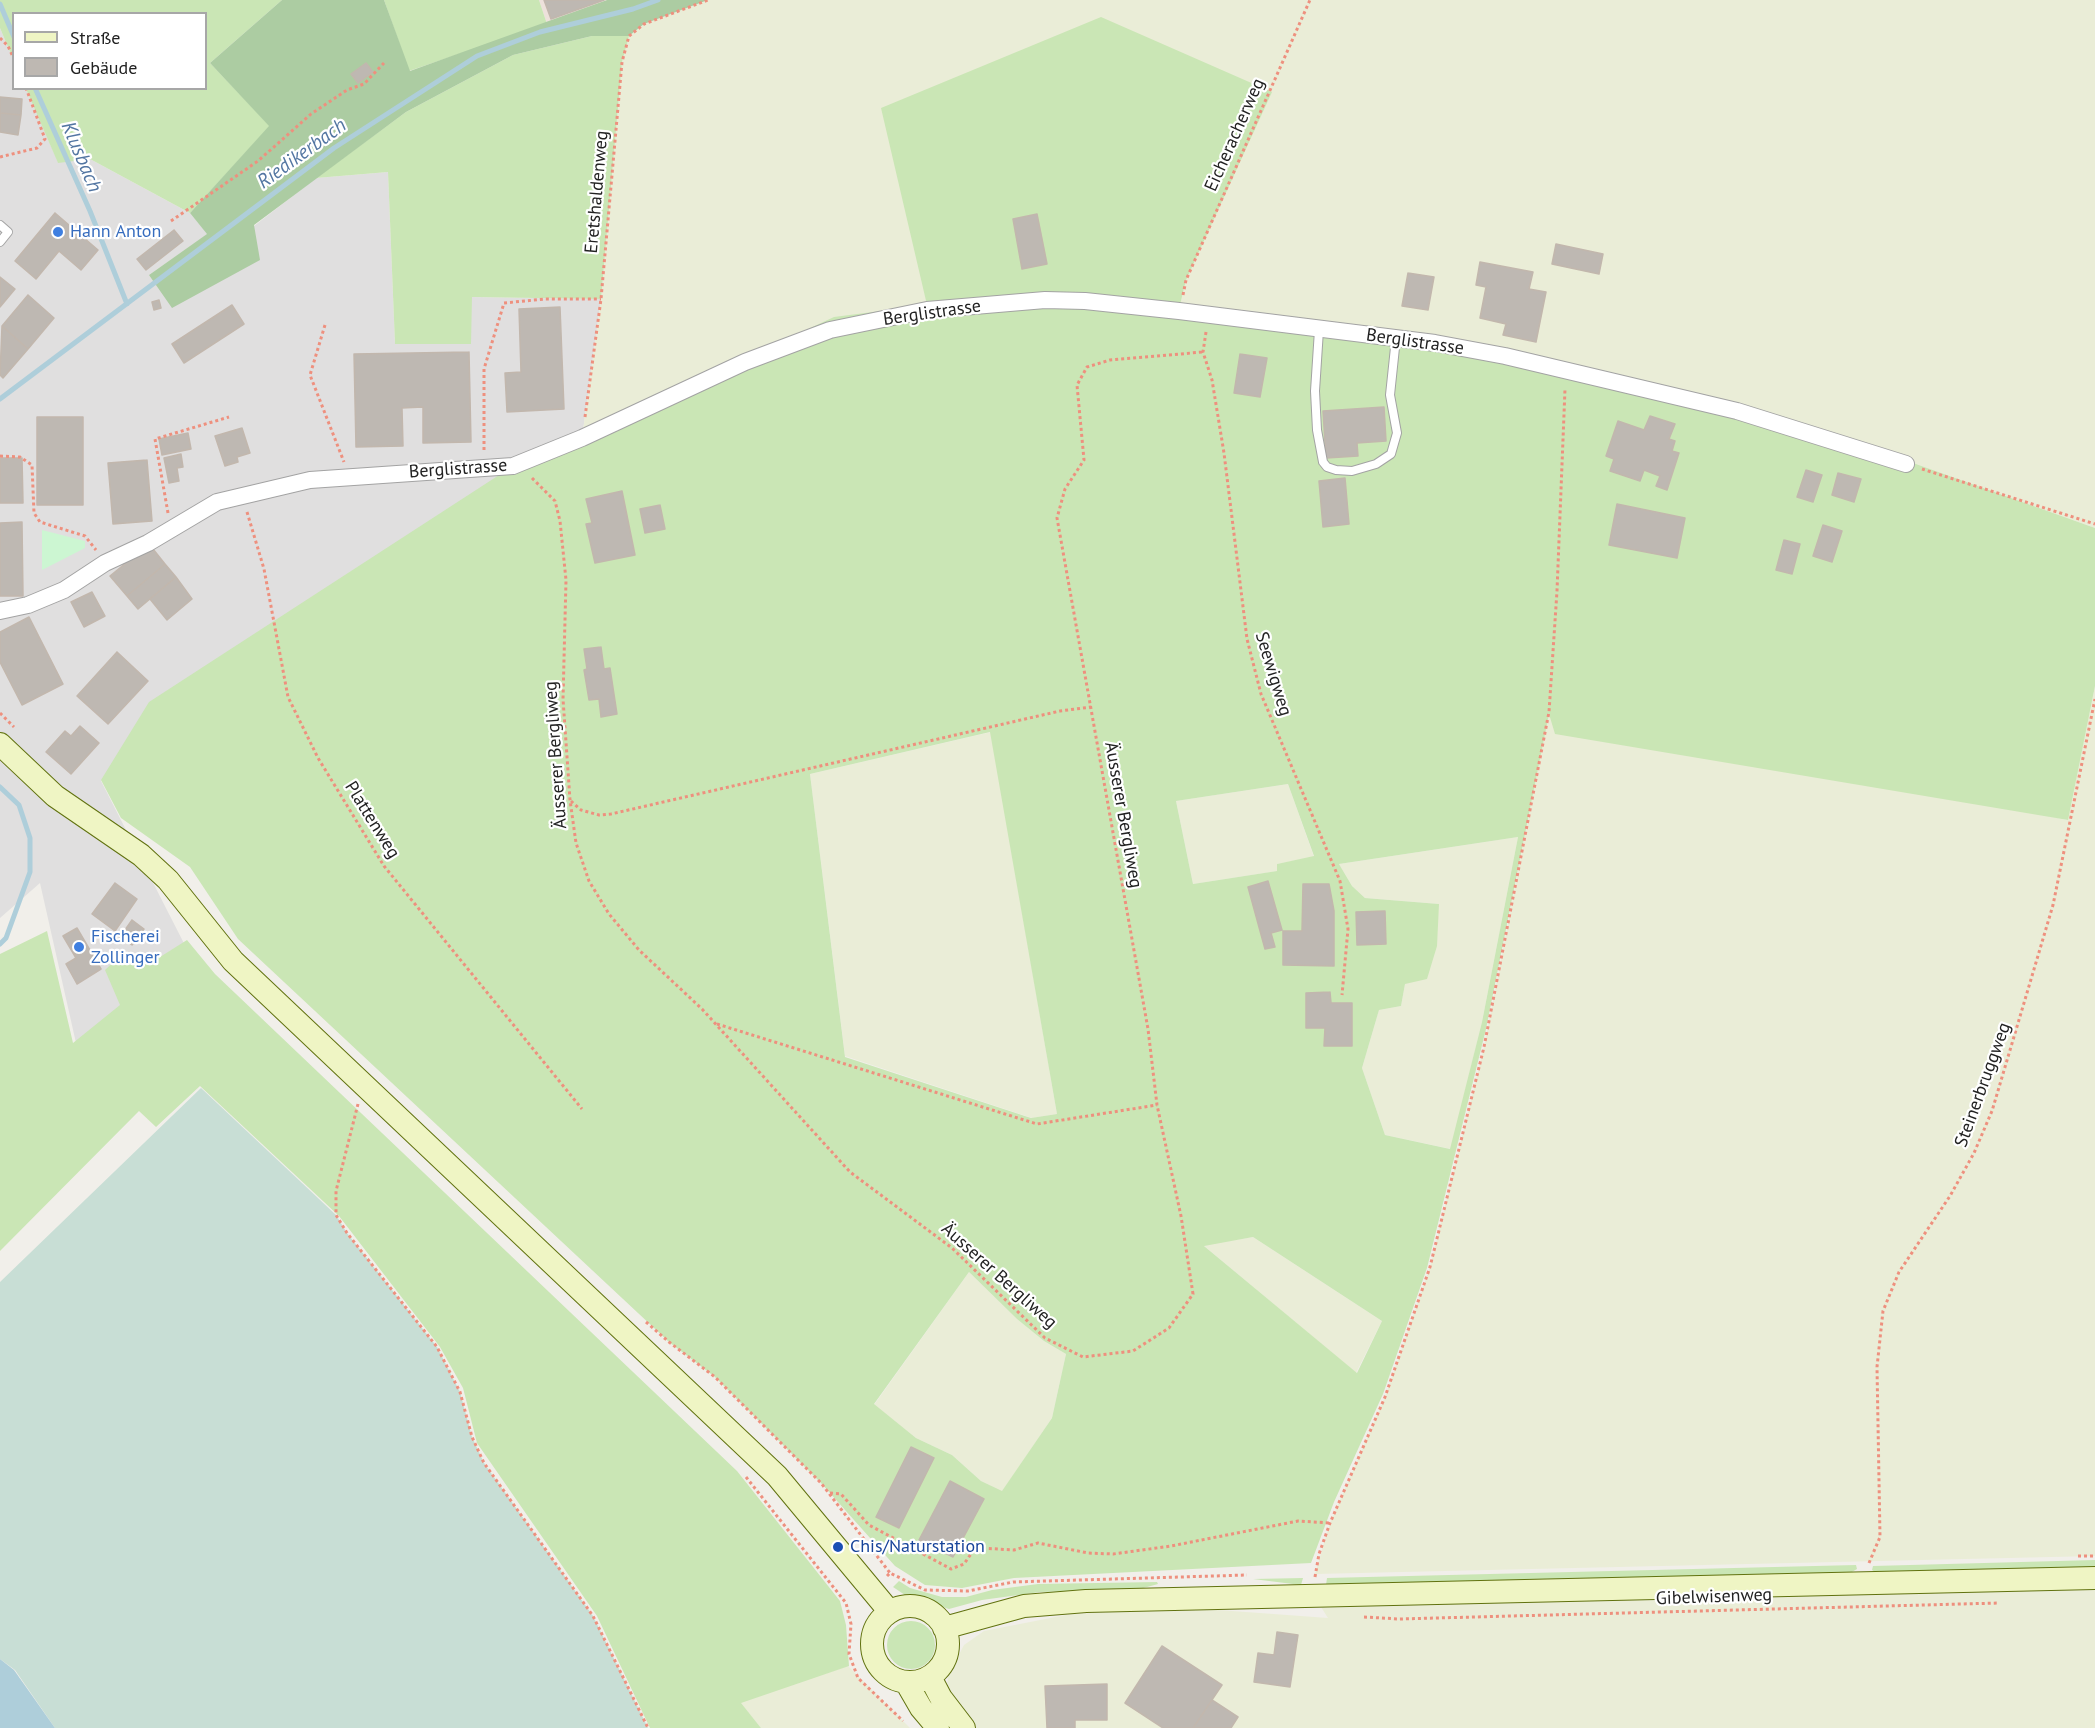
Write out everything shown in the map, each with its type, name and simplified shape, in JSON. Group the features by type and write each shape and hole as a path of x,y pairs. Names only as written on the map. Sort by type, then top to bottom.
{"main road":[{"path":"0,744 55,796 141,855 168,880 240,968 769,1468 825,1531 890,1612"},
{"path":"944,1628 1013,1609 1048,1604 2095,1578"},
{"path":"910,1606 921,1607 930,1612 944,1628 948,1649 938,1670 930,1677 906,1682 896,1680 880,1667 872,1648 876,1627 890,1612 910,1606"},
{"path":"930,1677 941,1698 964,1728"},
{"path":"906,1682 921,1708 938,1728"}],"street":[{"name":"Berglistrasse","path":"0,612 44,599 217,502 310,480 513,466 582,438 745,362 830,330 927,310 1045,300 1085,301 1396,338 1568,369 1737,411 1906,464"}],"lane":[{"path":"0,225 9,232 0,242"},
{"path":"1319,330 1315,391 1317,430 1323,462 1327,467 1336,470 1352,471 1376,464 1391,454 1397,433 1390,395 1396,338"}],"path":[{"name":"Eretshaldenweg","path":"582,438 602,299 622,62 629,36 644,24 708,0"},
{"name":"Eicheracherweg","path":"1185,280 1310,0"},
{"path":"0,38 8,46 12,55"},
{"path":"171,221 258,161 311,114 347,90 364,84 384,63"},
{"path":"0,157 37,148 45,139 27,90"},
{"path":"484,468 484,369 504,303 545,299 602,299"},
{"path":"325,325 310,375 350,477"},
{"name":"Äusserer Bergliweg","path":"513,466 539,482 555,501 560,521 566,580 563,699 570,800 576,843 589,881 609,914 639,950 715,1024 850,1172 952,1248 1045,1338 1083,1358 1133,1351 1169,1328 1193,1294 1181,1216 1157,1105 1148,1029 1057,518 1065,489 1084,460 1077,385 1087,367 1110,360 1203,352"},
{"name":"Seewigweg","path":"1203,352 1212,380 1224,453 1246,639 1261,694 1340,881 1348,928 1342,994"},
{"path":"1314,1596 1319,1554 1330,1522 1385,1397 1430,1268 1484,1047 1549,712 1557,591 1565,388 1568,369"},
{"path":"171,529 154,439 229,417"},
{"path":"0,456 20,457 32,465 34,513 40,522 87,537 105,563"},
{"path":"1906,464 2095,524"},
{"name":"Plattenweg","path":"234,498 243,505 252,523 271,604 277,650 288,697 328,776 384,866 582,1109"},
{"name":"Steinerbruggweg","path":"1860,1584 1877,1549 1880,1537 1877,1367 1883,1311 1899,1272 1950,1197 1970,1161 1992,1111 2053,905 2095,699"},
{"path":"570,800 580,810 599,816 611,814 1060,711 1090,707"},
{"path":"715,1024 1037,1124 1157,1105"},
{"path":"364,1115 355,1107 336,1191 336,1215 347,1233 437,1347 460,1392 472,1437 484,1463 593,1616 648,1728"},
{"path":"741,1470 846,1603 850,1624 849,1654 858,1678 911,1728"},
{"path":"830,1493 841,1494 869,1525 951,1569 964,1564 973,1551 981,1548 1014,1550 1038,1544 1088,1553 1113,1554 1171,1546 1298,1521 1330,1522"},
{"name":"Gibelwisenweg","path":"1355,1616 1399,1619 1999,1602"}],"shaded area":[{"path":"539,0 607,0 547,24"},
{"path":"0,28 12,57 12,90 26,90 58,162 90,159 190,213 208,234 149,275 254,226 316,178 388,172 395,344 471,297 601,299 582,438 101,781 192,959 76,1043 40,883 0,918"}],"green space":[{"path":"0,0 282,0 210,63 270,126 190,213 90,159 58,163 26,90 207,90 207,12 12,12 12,57 0,28"},
{"path":"282,0 384,0 410,71 607,0 708,0 644,24 629,36 592,36 513,55 406,112 254,225 260,260 172,308 149,275 207,234 190,213 269,126 210,63"},
{"path":"384,0 539,0 547,24 409,71"},
{"path":"708,0 2095,0 2095,528 1902,459 1180,305 1186,280 927,305 582,438 601,299 622,62 629,36 644,24"},
{"path":"1101,17 1272,92 1186,280 1180,305 1570,367 1902,459 2095,528 2095,686 2068,820 1555,734 1549,714 1486,1029 1427,1268 1383,1394 1334,1502 1311,1563 1014,1578 962,1588 925,1585 895,1566 821,1483 715,1377 669,1342 238,939 190,867 121,818 101,780 149,702 513,466 834,317 927,305 881,108","holes":["990,732 1057,1114 1031,1118 845,1057 810,774","1288,784 1314,856 1277,864 1277,871 1193,884 1176,801","1518,837 1482,1022 1450,1149 1385,1135 1362,1068 1379,1010 1401,1006 1405,984 1427,979 1437,946 1439,904 1365,898 1352,886 1339,864","1253,1237 1382,1321 1357,1373 1204,1246","969,1272 1017,1319 1044,1341 1066,1354 1052,1418 1002,1491 981,1481 952,1455 916,1438 874,1404","911,1447 933,1458 898,1528 877,1517","984,1499 953,1557 920,1540"]},
{"path":"592,36 629,36 622,62 601,299 472,297 471,344 395,344 388,172 316,178 406,112 513,55"},
{"path":"42,530 85,541 85,548 42,570"},
{"path":"2095,686 2095,1556 1315,1574 1330,1523 1385,1397 1430,1267 1484,1047 1549,712 2067,820"},
{"path":"991,732 1057,1114 1032,1118 845,1056 810,774"},
{"path":"1288,784 1314,857 1277,864 1278,871 1193,884 1176,801"},
{"path":"1518,837 1482,1022 1451,1149 1385,1135 1362,1068 1379,1010 1401,1006 1405,984 1439,904 1365,898 1352,886 1339,864"},
{"path":"47,931 73,1043 120,1005 105,970 121,955 160,957 187,940 215,974 737,1471 840,1601 846,1625 849,1666 741,1703 761,1728 650,1728 597,1616 477,1443 463,1388 440,1347 339,1216 200,1086 156,1127 139,1111 0,1251 0,954"},
{"path":"201,1088 336,1215 347,1233 437,1347 460,1392 472,1437 484,1463 593,1616 648,1728 55,1728 15,1670 0,1659 0,1282"},
{"path":"1253,1237 1382,1321 1356,1373 1203,1245"},
{"path":"969,1272 1017,1319 1044,1341 1066,1354 1052,1418 1002,1492 981,1481 952,1455 916,1438 874,1405"},
{"path":"2095,1560 2095,1567 1875,1572 1872,1570 1873,1566"},
{"path":"1856,1565 1857,1569 1850,1573 1326,1585 1327,1578"},
{"path":"1303,1578 1301,1585 1253,1579"},
{"path":"2095,1578 2095,1728 974,1728 949,1696 947,1684 949,1674 964,1645 984,1631 1071,1614 1191,1608 1328,1618 1314,1596"},
{"path":"899,1581 910,1588 942,1597 966,1597 992,1590 1038,1584 1157,1582 1158,1584 1136,1590 1040,1592 982,1600 949,1609 905,1595 893,1587"},
{"path":"911,1621 928,1628 935,1645 928,1662 911,1669 894,1662 887,1645 894,1628"},
{"path":"848,1666 910,1728 761,1728 739,1702"}],"water":[{"path":"0,1659 14,1670 55,1728 0,1728"}],"building":[{"path":"544,0 604,0 551,19"},
{"path":"366,63 373,72 358,83 351,74"},
{"path":"0,97 22,99 21,115 0,113"},
{"path":"0,113 21,115 18,135 0,132"},
{"name":"Hann Anton","path":"55,213 98,250 81,270 59,251 36,279 15,261"},
{"path":"1037,214 1047,264 1022,269 1013,219"},
{"path":"174,230 183,241 146,270 137,259"},
{"path":"1556,244 1603,254 1599,274 1552,264"},
{"path":"1480,262 1533,272 1529,289 1546,292 1536,342 1503,335 1506,324 1480,318 1486,287 1476,285"},
{"path":"1408,273 1434,277 1428,310 1402,306"},
{"path":"0,277 15,289 0,307"},
{"path":"28,295 54,318 28,349 2,326"},
{"path":"159,300 161,308 154,310 152,302"},
{"path":"232,305 244,324 184,363 172,344"},
{"path":"560,307 564,409 507,412 505,373 521,372 519,309"},
{"path":"2,326 28,349 3,378 0,375"},
{"path":"469,352 471,442 423,443 423,407 402,408 403,446 356,447 354,354"},
{"path":"1240,354 1267,358 1260,397 1234,393"},
{"path":"1384,407 1386,441 1357,443 1358,456 1326,458 1323,411"},
{"path":"1650,416 1675,424 1669,439 1675,441 1672,451 1679,453 1667,490 1656,486 1660,476 1644,470 1640,481 1610,471 1614,459 1606,456 1618,421 1644,430"},
{"path":"37,417 83,417 83,505 37,505"},
{"path":"242,428 250,453 237,457 238,462 225,466 215,436"},
{"path":"188,433 191,449 162,455 159,439"},
{"path":"181,454 183,467 177,468 179,481 169,483 164,458"},
{"path":"0,458 22,458 23,503 0,503"},
{"path":"147,460 152,521 113,524 108,463"},
{"path":"1806,470 1822,475 1813,502 1797,497"},
{"path":"1838,473 1861,479 1854,502 1832,495"},
{"path":"1345,478 1349,524 1323,527 1319,481"},
{"path":"622,491 635,555 595,563 586,524 592,523 586,499"},
{"path":"1617,504 1685,518 1677,558 1609,545"},
{"path":"660,505 665,529 645,533 640,509"},
{"path":"22,522 23,596 0,596 0,523"},
{"path":"1823,525 1842,531 1832,562 1813,556"},
{"path":"1784,540 1800,544 1792,574 1776,570"},
{"path":"149,544 165,564 127,596 110,576"},
{"path":"165,564 176,577 138,609 127,596"},
{"path":"176,577 192,599 167,620 150,599"},
{"path":"92,592 105,616 84,627 71,602"},
{"path":"29,617 63,684 22,705 0,662 0,632"},
{"path":"601,647 604,669 610,668 617,714 601,717 599,699 589,700 584,670 587,669 584,649"},
{"path":"117,652 148,681 108,724 77,696"},
{"path":"80,726 99,743 71,774 46,752 65,731 71,736"},
{"path":"1268,881 1282,930 1271,933 1275,947 1265,949 1248,887"},
{"path":"115,883 137,899 115,931 92,914"},
{"path":"1303,884 1329,884 1334,911 1334,966 1283,965 1283,931 1302,931"},
{"path":"1385,911 1386,944 1357,945 1356,912"},
{"path":"132,920 144,929 132,945 120,937"},
{"name":"Fischerei Zollinger","path":"77,928 101,969 77,984 66,964 76,958 63,936"},
{"path":"1330,992 1331,1003 1352,1003 1352,1046 1324,1046 1325,1028 1306,1028 1306,993"},
{"path":"911,1447 934,1458 899,1528 876,1517"},
{"path":"950,1481 984,1499 953,1557 919,1540"},
{"path":"1277,1632 1298,1635 1290,1687 1254,1682 1258,1653 1274,1655"},
{"path":"1162,1646 1222,1685 1193,1728 1163,1728 1125,1703"},
{"path":"1107,1684 1107,1720 1075,1720 1075,1728 1047,1728 1045,1686"},
{"path":"1212,1700 1238,1717 1231,1728 1193,1728"}],"waterway":[{"name":"Riedikerbach","path":"0,399 334,148 477,56 540,32 633,9 658,0"},
{"name":"Klusbach","path":"0,4 12,32"},
{"name":"Klusbach","path":"36,90 90,211 127,304"},
{"name":"Riedikerbach","path":"0,787 19,805 30,838 30,872 6,938 0,944"}],"place":[{"name":"Hann Anton","path":"58,232"},
{"name":"Fischerei Zollinger","path":"79,947"},
{"name":"Chis/Naturstation","path":"838,1547"}]}
